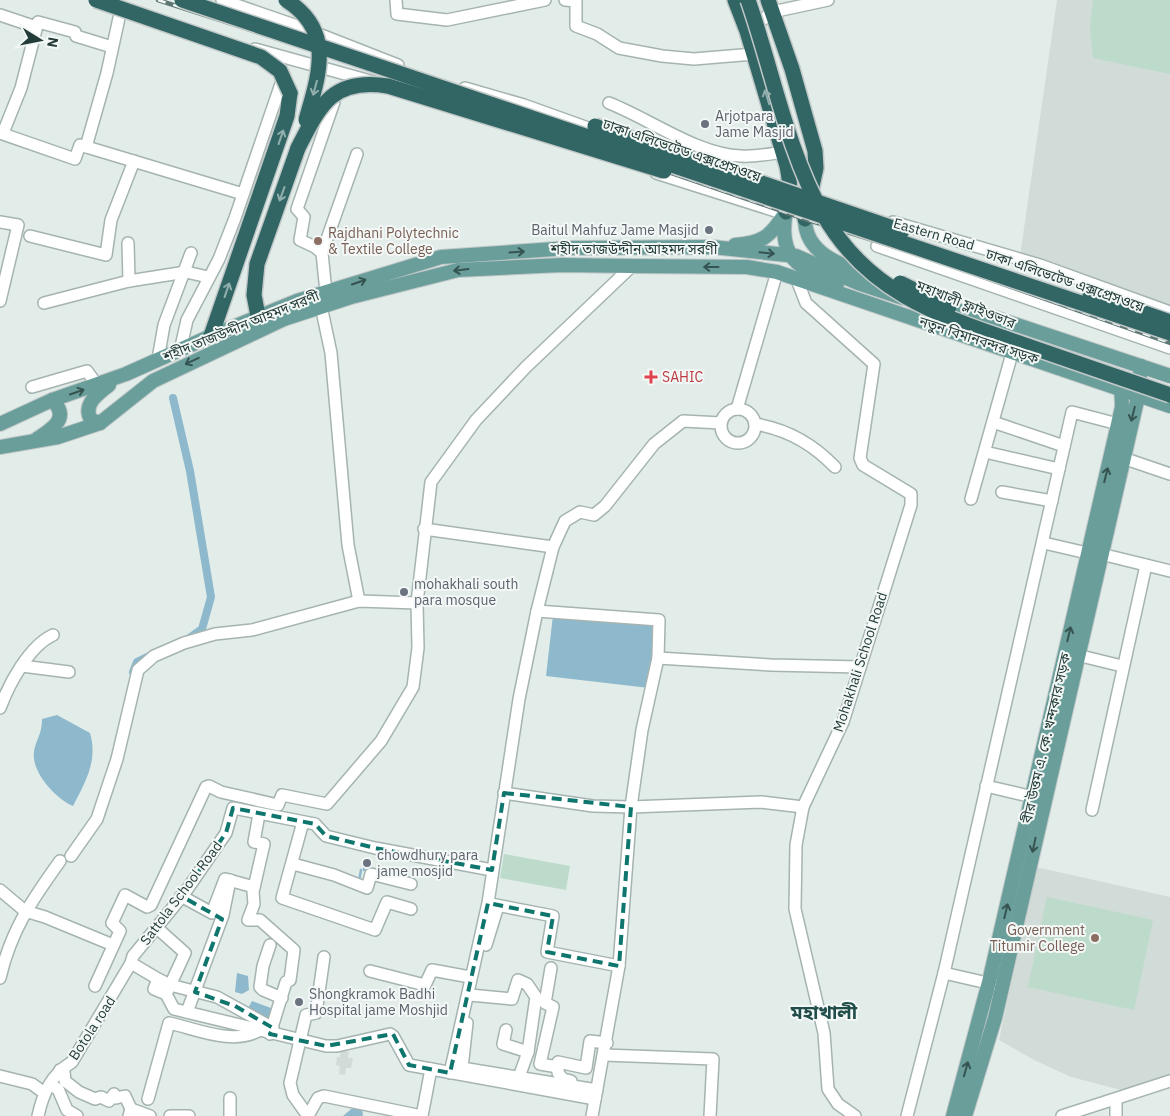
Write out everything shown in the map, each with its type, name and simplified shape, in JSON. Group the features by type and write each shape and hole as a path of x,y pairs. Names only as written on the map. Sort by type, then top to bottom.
{"highway":[{"path":"96,0 262,57 275,65 286,80 290,93 287,116 211,336"},
{"name":"ঢাকা এলিভেটেড এক্সপ্রেসওয়ে","path":"182,0 1170,333"},
{"name":"ঢাকা এলিভেটেড এক্সপ্রেসওয়ে","path":"214,0 700,161 1170,322"},
{"path":"258,316 254,295 257,264 298,148 318,76 320,54 319,44 310,24 286,0"},
{"path":"735,0 754,54 783,152 790,181 787,209"},
{"name":"মহাখালী ফ্লাইওভার","path":"748,0 798,158 815,199 834,230 879,278 921,306 1170,395"},
{"name":"মহাখালী ফ্লাইওভার","path":"758,0 809,163 818,185 850,234 878,265 902,284 951,308 1170,385"},
{"path":"770,6 792,69 815,151 816,168 805,218"},
{"path":"298,148 313,117 329,97 351,86 378,84 648,167 698,178 714,179"}],"main road":[{"path":"712,247 747,244 762,239 769,235 787,209"},
{"path":"787,209 784,234 789,255 795,263 808,272 905,310 925,322"},
{"path":"805,218 808,237 824,256 893,286 1170,376"},
{"name":"শহীদ তাজউদ্দীন আহমদ সরণী","path":"0,424 52,400 126,374 258,316 326,292 441,257 569,248 712,247 789,255 803,258 891,295 924,304 993,317"},
{"name":"শহীদ তাজউদ্দীন আহমদ সরণী","path":"0,447 58,437 100,423 153,381 172,370 284,319 320,306 458,270 562,265 747,267 787,276"},
{"name":"নতুন বিমানবন্দর সড়ক","path":"787,276 1013,350 1170,406"},
{"name":"বীর উত্তম এ. কে. খন্দকার সড়ক","path":"965,1116 1077,655 1118,424 1122,389 1119,358"},
{"name":"বীর উত্তম এ. কে. খন্দকার সড়ক","path":"953,1116 996,985 1033,797 1094,553 1123,458 1138,395 1141,366"},
{"path":"100,423 91,420 88,414 93,398 126,374"},
{"path":"31,443 58,423 60,414 58,406 52,400"}],"street":[{"path":"101,0 289,60 356,76 787,209"},
{"path":"222,0 297,26 437,80 524,105 787,209"},
{"path":"301,12 305,0"},
{"path":"396,0 397,14 447,20 544,0"},
{"path":"564,0 576,0 576,26 597,34 619,48 662,56 694,59 754,54"},
{"path":"747,32 770,6 828,0"},
{"path":"0,15 36,27"},
{"path":"86,147 107,73 119,18"},
{"path":"112,47 76,36 75,32 38,22 21,88 2,133 75,159 80,145 243,194"},
{"path":"180,351 187,320 219,259 289,60"},
{"path":"322,253 315,247 300,240 304,217 297,208 334,102"},
{"path":"609,103 634,113 703,149 740,156 783,152"},
{"path":"326,292 322,253 357,154"},
{"path":"30,236 106,255 111,220 134,161"},
{"name":"Eastern Road","path":"808,203 905,225 1040,265 1170,312"},
{"path":"0,222 18,225 0,300"},
{"path":"128,243 129,281"},
{"path":"876,246 1170,348"},
{"path":"158,359 164,325 186,272 191,253"},
{"path":"95,986 120,932 112,923 125,895 147,906 151,904 206,786 221,792 278,805 282,795 320,804 328,803 380,741 414,687 418,648 417,602 424,529 431,482 476,420 526,366 632,266"},
{"path":"44,303 129,281 186,272 208,277"},
{"path":"737,409 787,276"},
{"name":"Mohakhali School Road","path":"787,276 806,303 874,364 860,458 863,465 911,494 911,506 843,722 803,807 796,845 795,909 824,1033 828,1089 838,1104 855,1116"},
{"path":"320,306 331,353 347,535 359,601"},
{"path":"971,499 1013,350"},
{"path":"32,387 87,371 97,385"},
{"path":"737,409 745,410 751,415 755,424 753,436 744,443 733,443 724,436 721,423 727,413 737,409"},
{"path":"907,1116 944,973 1044,543 1072,412 1118,424"},
{"path":"596,1094 519,1077 462,1068 470,995 493,904 492,870 519,699 537,611 553,547 566,520 580,512 594,516 605,506 654,444 683,421 721,423"},
{"path":"993,422 1064,446"},
{"path":"755,424 778,429 815,447 834,468"},
{"path":"985,452 1059,470"},
{"path":"1123,458 1170,474"},
{"path":"1002,492 1052,500"},
{"path":"424,529 553,547"},
{"path":"1044,543 1170,572"},
{"path":"1092,810 1122,666 1146,565"},
{"path":"0,978 12,937 25,911 97,819 117,759 138,670 154,656 184,643 215,634 252,630 303,618 359,601 417,602"},
{"path":"537,611 659,620 658,658 642,730 631,807 619,966 607,1042 592,1116"},
{"path":"0,708 22,666 42,640 53,635"},
{"path":"1077,655 1122,666"},
{"path":"658,658 771,665 860,667"},
{"path":"22,666 69,672"},
{"path":"986,786 1033,797"},
{"path":"504,793 593,806 631,807 761,802 803,807"},
{"name":"Sattola School Road","path":"131,963 133,956 157,928 226,834 233,808 315,824 326,836 375,848 492,870"},
{"path":"148,1099 169,1022 230,1037 249,1036 268,1030 282,998 286,982 290,980 294,950 260,920 248,920 254,904 254,887 264,844 254,842 259,814"},
{"path":"303,822 293,864 282,898 375,930 387,902 411,909"},
{"path":"293,864 334,874 367,888 371,874 411,884"},
{"path":"181,896 212,913 225,879 254,887"},
{"path":"187,1012 223,915 230,880"},
{"path":"0,890 25,911 113,945"},
{"path":"493,904 553,916 546,952 619,966"},
{"path":"450,1073 470,978 493,904"},
{"path":"157,928 185,953 206,962"},
{"path":"270,945 263,966 260,987 262,990 282,998"},
{"path":"185,953 168,990 174,1009 268,1030 326,1046 337,1046 390,1034 393,1036 409,1065 450,1073 596,1094"},
{"path":"324,957 316,1013 306,1015 290,1089 308,1115 318,1098 324,1096 422,1116 431,1069"},
{"path":"131,963 158,980 154,989 194,992 217,997 268,1030"},
{"name":"Botola road","path":"38,1116 47,1089 60,1070 72,1062 131,963"},
{"path":"551,968 545,1003 552,1007 546,1054 540,1064 556,1067 563,1079 572,1081"},
{"path":"370,971 425,985 432,970 470,978"},
{"path":"944,973 996,985"},
{"path":"470,995 512,999 518,980 527,984 536,997 528,1052 519,1077"},
{"path":"506,1030 503,1044 528,1052"},
{"path":"556,1067 558,1062 586,1068 590,1041 607,1042"},
{"path":"604,1056 714,1058 710,1116"},
{"path":"60,1070 64,1072 65,1081 79,1092 95,1099 101,1097 109,1101 114,1094 116,1098 124,1096 130,1113 150,1116"},
{"path":"0,1076 32,1084 37,1090 58,1089 67,1110 77,1116"},
{"path":"1062,1116 1170,1081"},
{"path":"230,1098 230,1116"},
{"path":"1116,1100 1116,1116"},
{"path":"170,1116 188,1116"}],"highlighted area":[{"path":"504,793 631,807 619,966 547,952 553,916 488,903 450,1073 409,1065 393,1034 326,1046 270,1034 273,1028 235,1006 195,992 222,919 181,896 226,833 233,808 315,824 326,836 375,848 492,870"}],"shaded area":[{"path":"1057,0 1170,0 1170,306 1020,256"},
{"name":"Government Titumir College","path":"1036,867 1170,897 1170,1074 1129,1092 1071,1077 1034,1060 999,1040"},
{"path":"341,1050 349,1052 348,1058 353,1058 351,1068 346,1068 345,1075 339,1074 340,1066 336,1065 337,1057 340,1057"}],"green space":[{"path":"1093,0 1170,0 1170,74 1093,58 1090,28"},
{"path":"504,854 570,866 566,890 500,878"},
{"path":"1047,897 1153,920 1134,1010 1028,987"}],"water":[{"path":"553,615 656,626 649,688 546,676"},
{"path":"57,715 90,733 92,743 92,761 73,806 59,797 46,784 36,768 34,760 34,752 42,719"},
{"path":"237,973 248,976 249,990 242,994 235,992"},
{"path":"252,1001 271,1008 267,1027 247,1010"},
{"path":"356,1105 362,1107 363,1116 343,1116"}],"waterway":[{"path":"173,398 190,471 211,597 202,629 188,639"},
{"path":"133,672 137,662 153,654"},
{"path":"364,870 365,861"},
{"path":"359,881 361,870"}],"tram line":[{"path":"182,0 506,105 563,128 806,212 917,246 1170,335"}],"railway":[{"path":"158,0 504,112 561,135 805,219 915,253 1170,343"}],"place":[{"name":"Arjotpara Jame Masjid","path":"705,124"},
{"name":"Baitul Mahfuz Jame Masjid","path":"709,230"},
{"name":"Rajdhani Polytechnic & Textile College","path":"318,241"},
{"name":"SAHIC","path":"651,377"},
{"name":"mohakhali south para mosque","path":"404,592"},
{"name":"chowdhury para jame mosjid","path":"367,863"},
{"name":"Government Titumir College","path":"1095,938"},
{"name":"Shongkramok Badhi Hospital jame Moshjid","path":"299,1002"}],"district":[{"name":"মহাখালী","path":"824,1012"}]}
